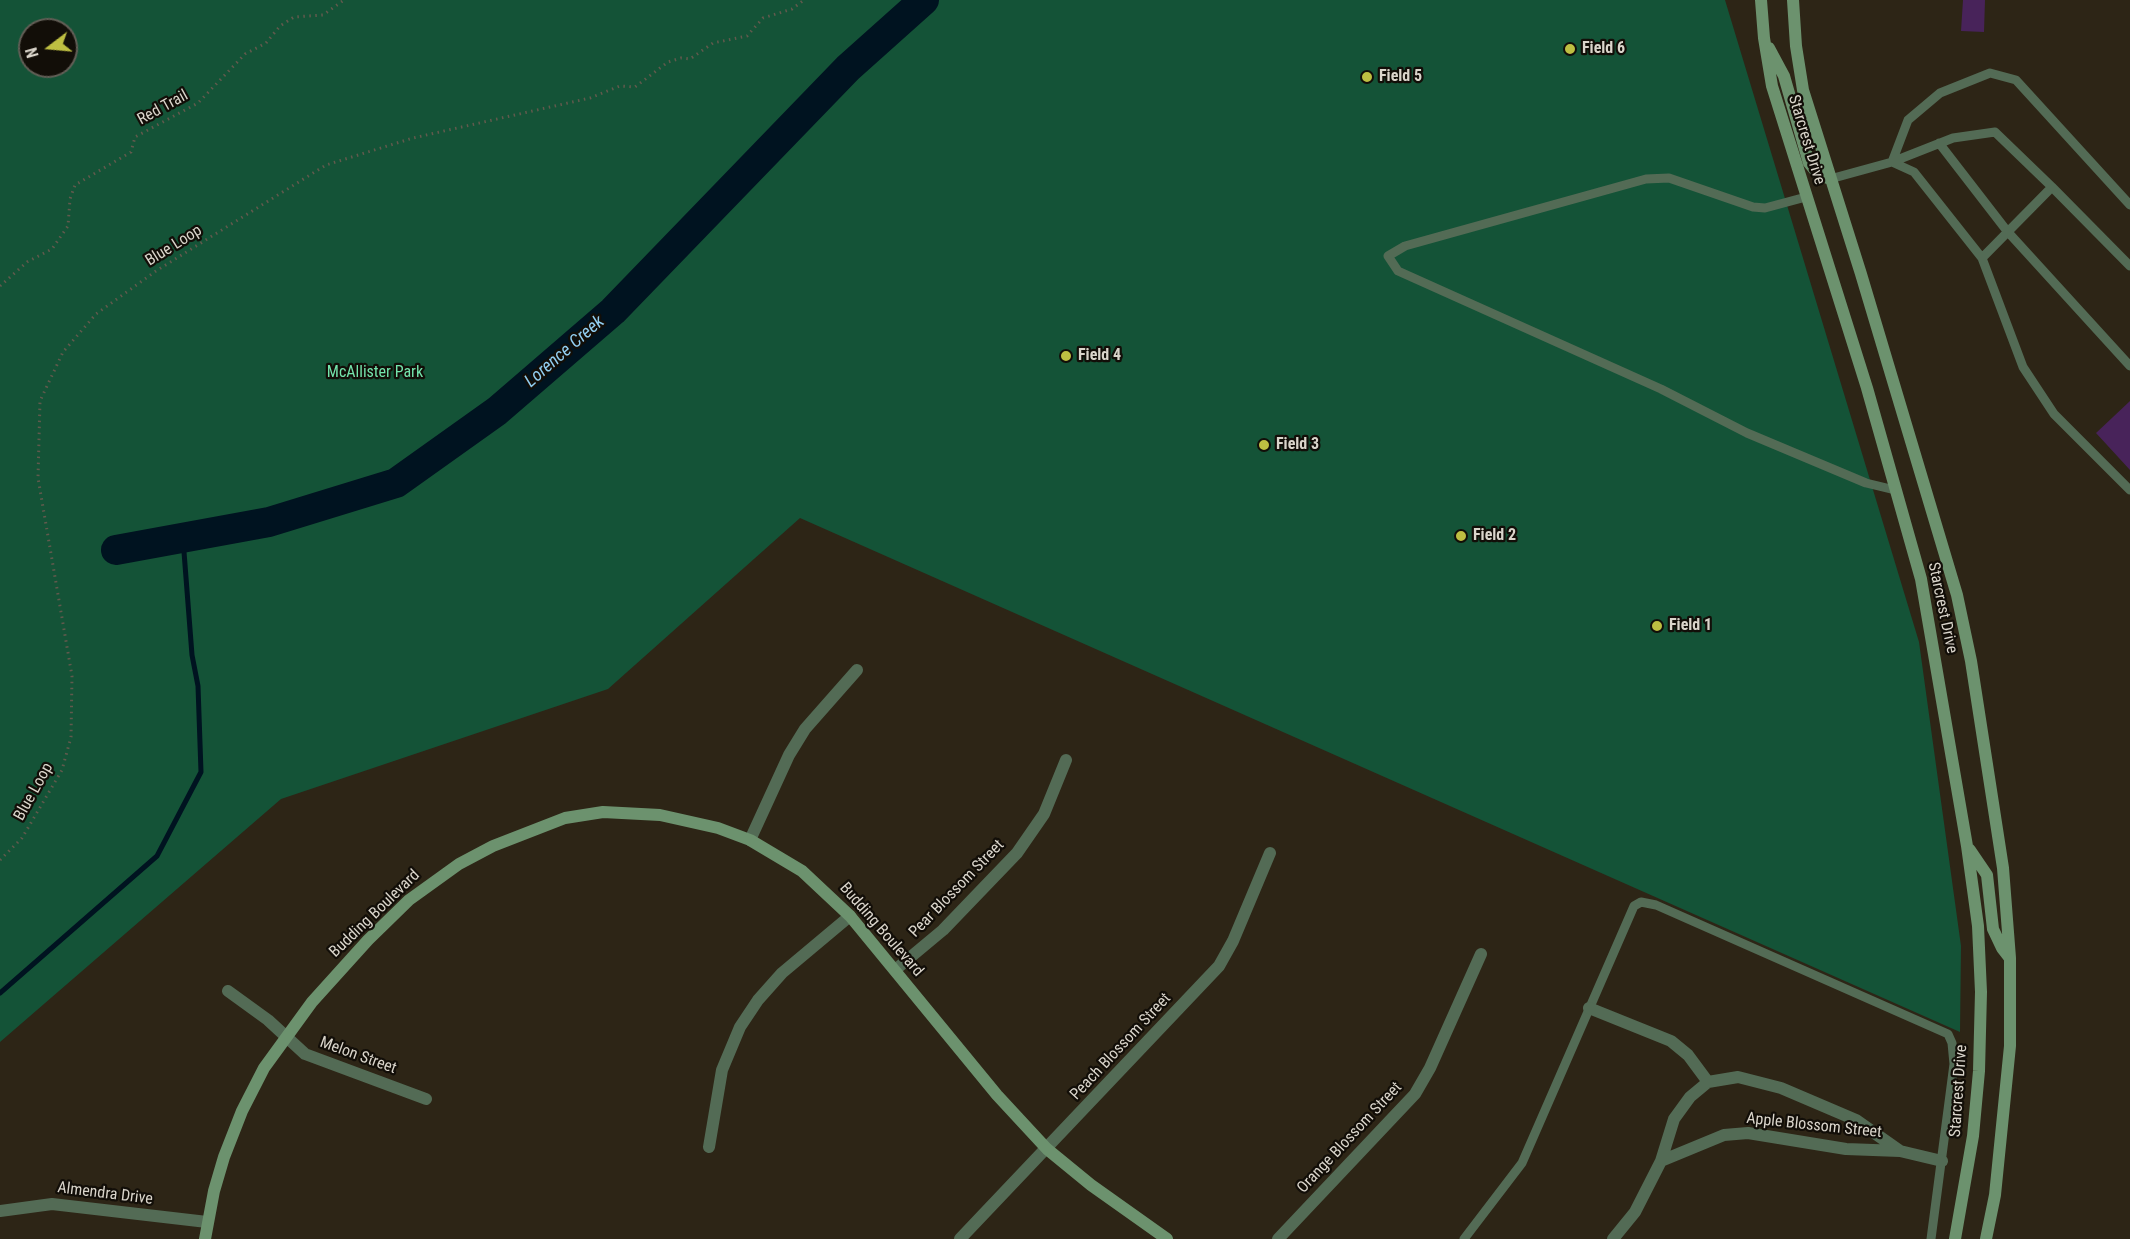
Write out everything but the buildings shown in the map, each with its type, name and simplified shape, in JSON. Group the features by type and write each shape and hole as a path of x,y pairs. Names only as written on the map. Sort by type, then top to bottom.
{"main road":[{"name":"Starcrest Drive","path":"1761,0 1764,38 1772,86 1867,388 1921,579 1967,846 1978,926 1981,992 1979,1071 1973,1136 1955,1239"},
{"name":"Starcrest Drive","path":"1793,0 1796,46 1803,90 1862,274 1957,595 1971,662 2002,868 2010,958 2010,1046 1995,1195 1986,1239"},
{"path":"1764,38 1784,76 1809,163 1818,174 1830,179"},
{"name":"Budding Boulevard","path":"205,1239 207,1222 224,1157 242,1110 264,1068 286,1036 360,949 409,900 459,864 514,838 565,818 603,812 669,817 718,828 750,840 802,871 850,916 997,1095 1047,1149 1091,1185 1167,1239"},
{"path":"1967,846 1987,875 1993,929 2002,948 2010,958"}],"street":[{"path":"750,840 789,755 805,729 857,670"},
{"name":"Pear Blossom Street","path":"895,970 943,930 1017,853 1044,814 1066,760"},
{"name":"Peach Blossom Street","path":"960,1239 1219,966 1233,941 1270,853"},
{"path":"708,1147 722,1070 740,1026 758,1000 782,973 850,916"},
{"name":"Orange Blossom Street","path":"1278,1239 1415,1094 1430,1068 1481,954"},
{"name":"Melon Street","path":"228,991 286,1036 305,1054 426,1099"},
{"path":"1589,1008 1671,1041 1688,1055 1708,1083 1690,1097 1674,1119 1661,1161 1635,1212 1613,1239"},
{"name":"Apple Blossom Street","path":"1708,1083 1738,1077 1781,1088 1856,1120 1900,1151"},
{"name":"Apple Blossom Street","path":"1661,1161 1724,1134 1748,1133 1846,1149 1900,1151 1942,1161"},
{"name":"Almendra Drive","path":"0,1211 52,1203 207,1222"}],"lane":[{"path":"1892,162 1908,120 1940,93 1990,73 2016,80 2130,205"},
{"path":"1830,179 1892,162 1953,138 1995,132 2130,266"},
{"path":"1939,143 2007,231 2130,366"},
{"path":"1892,162 1914,172 1982,258 2023,367 2054,414 2130,490"},
{"path":"1806,197 1765,208 1753,207 1669,178 1646,178 1405,246 1388,256 1398,271 1661,389 1747,433 1866,483 1895,490"},
{"path":"1982,258 2052,187"},
{"path":"1464,1239 1522,1163 1634,906 1641,902 1656,905 1948,1034 1952,1043 1954,1064 1931,1239"}],"path":[{"name":"Red Trail","path":"0,286 27,262 52,249 68,226 70,199 75,186 131,152 135,137 198,103 245,54 266,43 280,26 294,17 323,15 344,0"},
{"name":"Blue Loop","path":"0,860 22,838 62,770 71,737 72,676 38,478 40,401 63,352 96,314 156,271 326,165 413,138 590,98 620,86 635,87 668,62 681,58 690,59 714,43 747,36 763,18 792,9 804,0"}],"green space":[{"name":"McAllister Park","path":"0,0 1725,0 1919,642 1961,946 1960,1032 800,518 608,689 281,799 0,1042"}],"waterway":[{"name":"Lorence Creek","path":"116,550 269,522 396,483 497,411 613,311 848,68 924,0"},
{"path":"0,993 157,856 201,772 198,686 192,655 183,539"}],"place":[{"name":"Field 6","path":"1570,49"},
{"name":"Field 5","path":"1367,77"},
{"name":"Field 4","path":"1066,356"},
{"name":"Field 3","path":"1264,445"},
{"name":"Field 2","path":"1461,536"},
{"name":"Field 1","path":"1657,626"}]}
